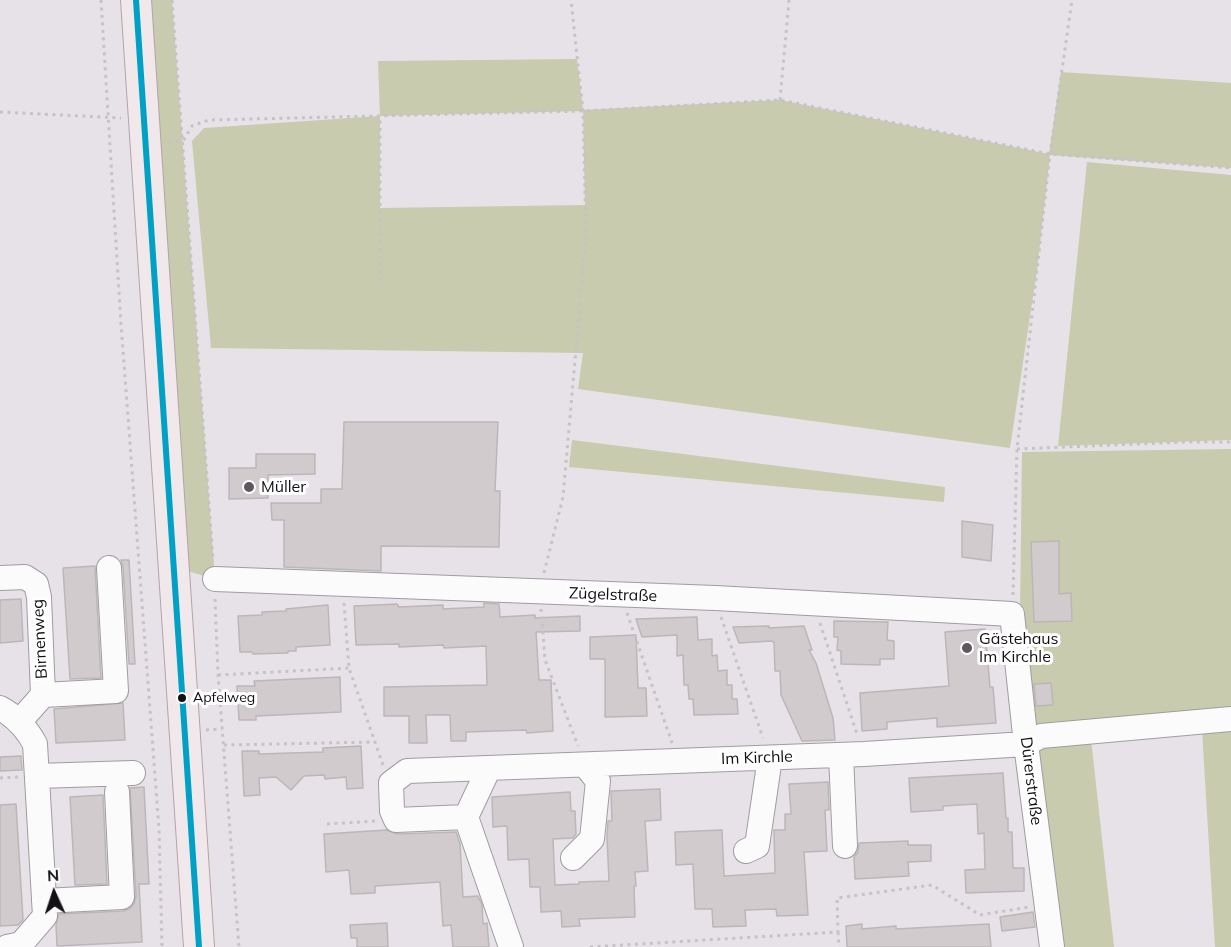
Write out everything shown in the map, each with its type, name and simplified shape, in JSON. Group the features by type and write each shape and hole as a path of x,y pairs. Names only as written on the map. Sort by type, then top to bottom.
{"main road":[{"path":"136,0 199,947"}],"street":[{"path":"44,695 116,691 109,568"},
{"name":"Birnenweg","path":"0,578 25,577 36,584 39,597 44,695 9,715"},
{"name":"Zügelstraße","path":"215,579 715,598 1012,615"},
{"name":"Dürerstraße","path":"1012,615 1052,947"},
{"path":"7,947 21,944 45,916 35,744 29,732 9,715"},
{"name":"Im Kirchle","path":"398,776 407,771 770,758 1026,744 1041,736 1231,719"},
{"path":"845,846 853,754"},
{"path":"746,851 757,846 770,758"},
{"path":"573,858 592,839 598,781 585,765"},
{"path":"489,768 466,817 511,947"},
{"path":"37,776 133,773"},
{"path":"398,776 391,783 392,811 396,820 466,817"},
{"path":"44,901 122,897 117,792"}],"path":[{"path":"101,0 121,324 159,829 162,947"},
{"path":"172,0 215,579 218,675 238,947"},
{"path":"571,0 583,111 586,236 562,497 540,592 545,660 585,765"},
{"path":"780,100 789,0"},
{"path":"1012,615 1017,449 1050,154 1072,0"},
{"path":"183,141 192,126 209,120 583,111 780,100 1050,154 1231,168"},
{"path":"0,112 109,118 183,141"},
{"path":"380,116 380,281"},
{"path":"1017,449 1231,442"},
{"path":"342,584 349,668 383,767 398,776"},
{"path":"621,595 678,761"},
{"path":"715,598 770,758"},
{"path":"813,605 853,754"},
{"path":"218,675 349,668"},
{"path":"224,745 375,742"},
{"path":"327,824 396,820"},
{"path":"839,947 837,897 932,885 980,915 1047,904"},
{"path":"590,947 838,932"}],"green space":[{"path":"136,0 172,0 215,579 174,567"},
{"path":"577,59 583,110 780,100 1049,154 1061,72 1231,83 1231,168 1050,155 1037,270 1010,448 578,389 583,353 211,348 192,141 204,128 380,116 378,61","holes":["583,111 585,205 380,208 380,116"]},
{"path":"1087,162 1231,175 1231,440 1058,446"},
{"path":"572,440 945,487 944,502 569,467"},
{"path":"1231,449 1231,714 1035,733 1020,612 1022,452"},
{"path":"1231,727 1231,947 1215,947 1202,730"},
{"path":"1091,739 1114,947 1064,947 1036,747"}],"building":[{"path":"344,422 498,422 495,491 500,491 499,547 381,546 381,571 284,567 284,520 272,520 271,503 321,503 321,489 342,489"},
{"name":"Müller","path":"256,454 315,454 315,474 268,475 268,498 229,499 229,468 256,468"},
{"path":"962,521 993,525 991,561 962,557"},
{"path":"1059,541 1059,594 1071,593 1072,621 1034,622 1031,542"},
{"path":"121,560 129,560 135,664 129,664"},
{"path":"95,566 101,678 70,679 63,568"},
{"path":"21,599 23,641 0,643 0,600"},
{"path":"484,603 499,604 500,617 580,616 580,631 536,632 539,680 551,680 553,731 466,732 466,741 451,741 450,715 426,715 427,743 409,743 409,716 384,716 384,687 487,685 486,646 444,648 443,645 399,647 399,644 356,645 354,606 443,605 443,609 484,607"},
{"path":"328,605 330,645 296,647 296,651 288,651 288,653 240,652 238,616 262,615 262,612"},
{"path":"697,617 698,640 712,639 712,656 717,655 718,671 727,670 727,685 732,685 732,699 737,699 738,714 694,715 693,699 689,699 688,685 684,685 683,655 677,656 677,635 642,637 636,619"},
{"path":"834,621 888,622 887,640 894,641 894,659 880,659 880,665 841,664 841,651 837,650 838,637 834,637"},
{"path":"769,626 769,628 804,626 812,650 809,650 816,663 833,718 835,740 802,741 781,695 780,671 775,671 774,642 739,643 733,627"},
{"path":"985,629 996,723 937,727 937,718 887,722 887,729 862,731 860,693 949,686 945,632"},
{"path":"636,635 638,688 646,688 647,716 605,717 605,659 590,659 590,637"},
{"path":"340,677 341,712 256,716 256,720 239,720 237,686 255,686 254,681"},
{"path":"1051,683 1053,705 1036,706 1034,684"},
{"path":"123,703 125,740 56,743 54,709"},
{"path":"361,746 363,788 347,789 346,777 325,779 324,775 304,776 291,790 276,777 259,778 260,795 244,796 242,751 259,751 259,754 323,752 323,748"},
{"path":"21,756 22,770 0,771 0,757"},
{"path":"1003,773 1008,832 1012,832 1013,868 1024,868 1024,891 966,893 965,870 985,869 984,833 978,834 977,804 943,806 943,810 911,812 909,778"},
{"path":"828,782 829,810 825,810 827,851 804,852 808,915 777,916 776,909 745,910 746,926 713,927 712,909 695,909 693,864 676,865 675,832 722,830 724,876 775,873 774,830 785,830 785,814 791,814 789,784"},
{"path":"144,787 149,884 139,884 142,942 57,946 56,925 59,914 123,911 134,904 136,896 130,788"},
{"path":"660,789 661,820 645,821 648,871 635,872 635,917 579,919 580,926 562,927 561,911 541,912 540,887 530,887 529,859 508,860 507,826 493,827 492,797 570,792 571,811 575,811 576,834 573,838 553,839 555,885 609,881 607,837 608,821 612,821 611,791"},
{"path":"103,795 107,884 75,885 70,797"},
{"path":"16,804 23,920 18,925 0,926 0,805"},
{"path":"387,830 397,834 456,832 460,844 463,897 478,896 482,905 483,924 487,923 489,947 453,947 451,925 443,926 440,882 375,886 375,893 351,894 349,870 326,872 324,834"},
{"path":"908,841 908,845 931,845 931,861 908,862 909,876 855,879 854,857 858,852 859,843"},
{"path":"1033,912 1035,927 1002,931 1000,917"},
{"path":"387,923 388,947 357,947 357,938 351,938 350,925"},
{"path":"862,924 862,929 896,926 896,929 989,924 991,947 847,947 846,926"}],"transit line":[{"path":"136,0 199,947"}],"place":[{"name":"Müller","path":"249,487"},
{"name":"Gästehaus Im Kirchle","path":"967,648"},
{"name":"Apfelweg","path":"182,698"}]}
